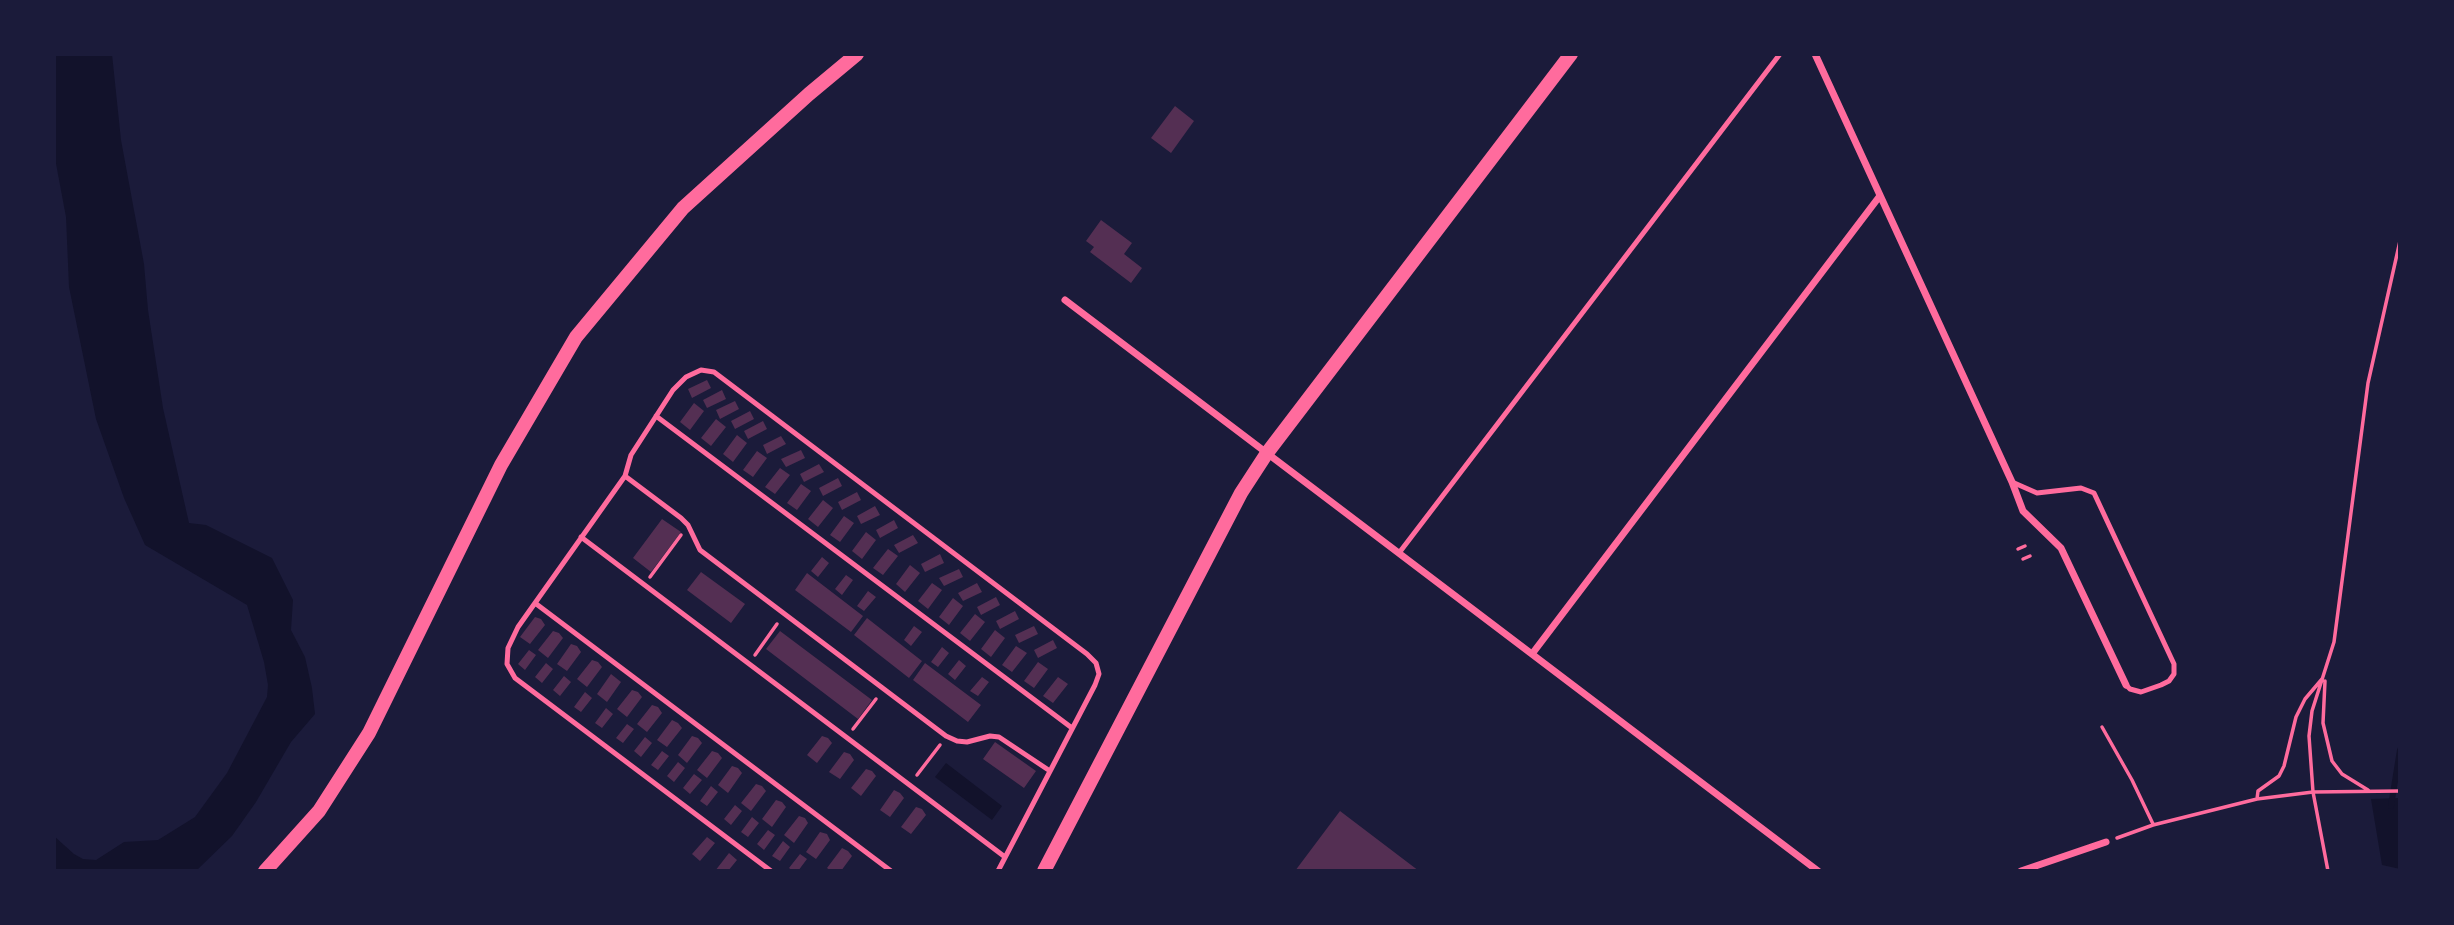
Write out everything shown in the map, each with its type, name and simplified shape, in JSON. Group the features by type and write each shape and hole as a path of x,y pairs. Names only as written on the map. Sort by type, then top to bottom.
{"main road":[{"path":"265,871 319,811 369,733 500,465 576,337 682,208 857,54"},
{"path":"1044,871 1241,493 1267,453 1570,54"}],"street":[{"path":"1815,54 2028,518 2061,548 2126,685"},
{"path":"1532,654 1880,197"},
{"path":"1065,300 1818,871"},
{"path":"2021,871 2106,842"}],"lane":[{"path":"1399,553 1780,54"},
{"path":"771,871 515,678 508,664 508,648 518,627 625,476 631,455 673,390 686,377 701,370 714,372 1087,653 1096,663 1098,674 1095,685 998,871"},
{"path":"656,416 1072,728"},
{"path":"625,476 688,525 700,550 946,736 967,742 990,736 999,737 1050,771"},
{"path":"2012,482 2037,493 2088,489 2098,499 2174,664 2174,674 2169,681 2161,685 2141,692 2126,685"},
{"path":"582,537 1005,857"},
{"path":"535,603 891,871"}],"path":[{"path":"2328,871 2313,792 2309,736 2312,710 2334,642 2368,383 2400,242"},
{"path":"644,585 688,525"},
{"path":"2018,549 2025,546"},
{"path":"2023,559 2030,556"},
{"path":"749,664 785,614"},
{"path":"2325,675 2323,723 2332,761 2342,774 2371,790"},
{"path":"2257,799 2258,791 2279,776 2296,717 2305,699 2325,675"},
{"path":"847,738 884,689"},
{"path":"2102,727 2132,780 2153,825"},
{"path":"909,785 946,736"},
{"path":"2106,842 2153,825 2257,799 2313,792 2400,791"}],"shaded area":[{"path":"54,54 112,54 121,140 144,264 163,408 189,523 206,525 272,558 293,600 291,630 305,657 312,688 315,714 291,742 256,802 232,836 196,871 54,871 54,836 74,854 83,859 96,860 124,842 158,840 195,817 227,773 267,697 268,685 247,605 145,545 124,498 96,419 69,287 66,217 54,153"},
{"path":"946,763 1002,806 992,820 935,777"},
{"path":"2400,798 2400,869 2382,865 2371,799"}],"building":[{"path":"1175,106 1194,121 1171,153 1151,138"},
{"path":"1101,220 1132,243 1124,254 1142,268 1131,283 1090,252 1094,247 1086,241"},
{"path":"707,380 711,388 692,398 688,389"},
{"path":"722,390 726,399 707,408 703,400"},
{"path":"735,401 739,409 720,419 716,410"},
{"path":"694,403 704,411 690,430 680,422"},
{"path":"750,411 754,419 735,429 731,421"},
{"path":"716,419 726,427 711,446 701,438"},
{"path":"763,421 767,429 748,439 744,431"},
{"path":"737,435 747,443 733,462 723,454"},
{"path":"781,436 786,444 767,454 763,445"},
{"path":"801,450 805,458 786,467 781,459"},
{"path":"757,451 767,458 753,477 743,470"},
{"path":"819,464 824,472 804,482 800,474"},
{"path":"780,468 790,475 775,494 765,487"},
{"path":"838,478 842,486 823,496 819,488"},
{"path":"801,484 811,491 797,510 787,503"},
{"path":"857,492 861,500 842,510 838,502"},
{"path":"823,500 833,508 818,527 808,519"},
{"path":"875,506 880,515 861,524 857,516"},
{"path":"844,516 854,523 840,542 830,535"},
{"path":"662,519 681,532 651,572 633,558"},
{"path":"894,520 898,528 880,538 876,530"},
{"path":"866,532 876,540 862,559 852,551"},
{"path":"913,535 918,543 899,553 894,545"},
{"path":"888,549 898,556 883,575 873,568"},
{"path":"940,554 944,563 925,572 921,564"},
{"path":"822,557 829,563 818,577 811,571"},
{"path":"910,565 920,573 905,592 896,584"},
{"path":"959,569 963,577 944,586 939,578"},
{"path":"701,572 745,604 731,623 687,590"},
{"path":"807,573 863,616 851,632 795,590"},
{"path":"846,575 853,580 842,595 835,589"},
{"path":"932,583 942,590 928,609 918,601"},
{"path":"977,583 982,592 963,601 958,593"},
{"path":"868,591 876,597 864,611 857,606"},
{"path":"996,597 1000,605 981,615 977,607"},
{"path":"953,598 963,606 949,625 939,617"},
{"path":"1015,611 1019,619 1000,629 996,621"},
{"path":"975,614 985,622 970,641 960,633"},
{"path":"535,617 541,619 545,625 530,644 520,637"},
{"path":"867,618 922,661 909,678 854,635"},
{"path":"914,626 922,632 911,646 904,640"},
{"path":"1034,626 1038,634 1019,643 1015,635"},
{"path":"995,630 1005,638 991,657 981,649"},
{"path":"553,631 563,638 548,658 538,650"},
{"path":"780,631 872,700 858,719 766,649"},
{"path":"1053,640 1057,648 1038,658 1034,650"},
{"path":"571,644 577,646 581,652 567,671 557,664"},
{"path":"1016,646 1027,653 1012,672 1002,665"},
{"path":"942,647 949,653 938,667 931,662"},
{"path":"529,650 536,655 525,670 518,664"},
{"path":"592,660 602,667 587,687 577,679"},
{"path":"959,660 966,666 955,680 948,674"},
{"path":"1038,662 1048,669 1034,688 1024,681"},
{"path":"546,663 553,669 542,683 535,677"},
{"path":"925,663 981,705 968,722 913,680"},
{"path":"611,674 621,682 607,702 597,694"},
{"path":"564,676 571,682 560,696 553,690"},
{"path":"982,677 989,682 978,696 970,691"},
{"path":"1058,677 1068,684 1053,703 1043,696"},
{"path":"632,690 642,697 627,717 617,709"},
{"path":"585,692 592,698 581,712 574,707"},
{"path":"652,705 658,707 662,713 647,732 637,724"},
{"path":"606,708 613,714 602,728 595,723"},
{"path":"672,720 682,728 667,747 657,740"},
{"path":"627,724 634,729 623,743 616,738"},
{"path":"692,736 702,743 687,763 678,755"},
{"path":"822,736 832,743 817,763 807,755"},
{"path":"645,737 652,743 641,757 634,751"},
{"path":"995,742 1036,771 1024,788 983,759"},
{"path":"662,751 669,756 658,770 651,765"},
{"path":"712,751 722,758 707,778 697,770"},
{"path":"844,752 850,754 854,760 840,779 829,772"},
{"path":"678,762 685,768 674,782 667,776"},
{"path":"732,766 742,773 728,793 718,785"},
{"path":"866,769 876,776 861,796 851,788"},
{"path":"694,774 702,780 690,794 683,788"},
{"path":"756,784 766,791 751,811 741,803"},
{"path":"711,786 718,792 707,806 700,801"},
{"path":"894,790 904,798 890,817 880,810"},
{"path":"776,800 786,807 772,827 762,819"},
{"path":"735,805 742,811 731,825 724,819"},
{"path":"916,807 922,809 926,815 911,834 901,827"},
{"path":"1340,811 1419,871 1295,871"},
{"path":"799,816 805,818 808,823 794,843 784,835"},
{"path":"752,817 759,823 748,837 741,832"},
{"path":"768,830 775,835 764,850 757,844"},
{"path":"820,832 827,834 830,840 816,859 806,852"},
{"path":"707,837 715,843 700,861 692,854"},
{"path":"783,841 790,847 780,861 772,856"},
{"path":"842,848 852,856 841,871 831,871 827,868"},
{"path":"729,853 737,860 728,871 715,871"},
{"path":"800,854 807,859 798,871 793,871 789,868"}],"waterway":[{"path":"2391,806 2400,750"}]}
